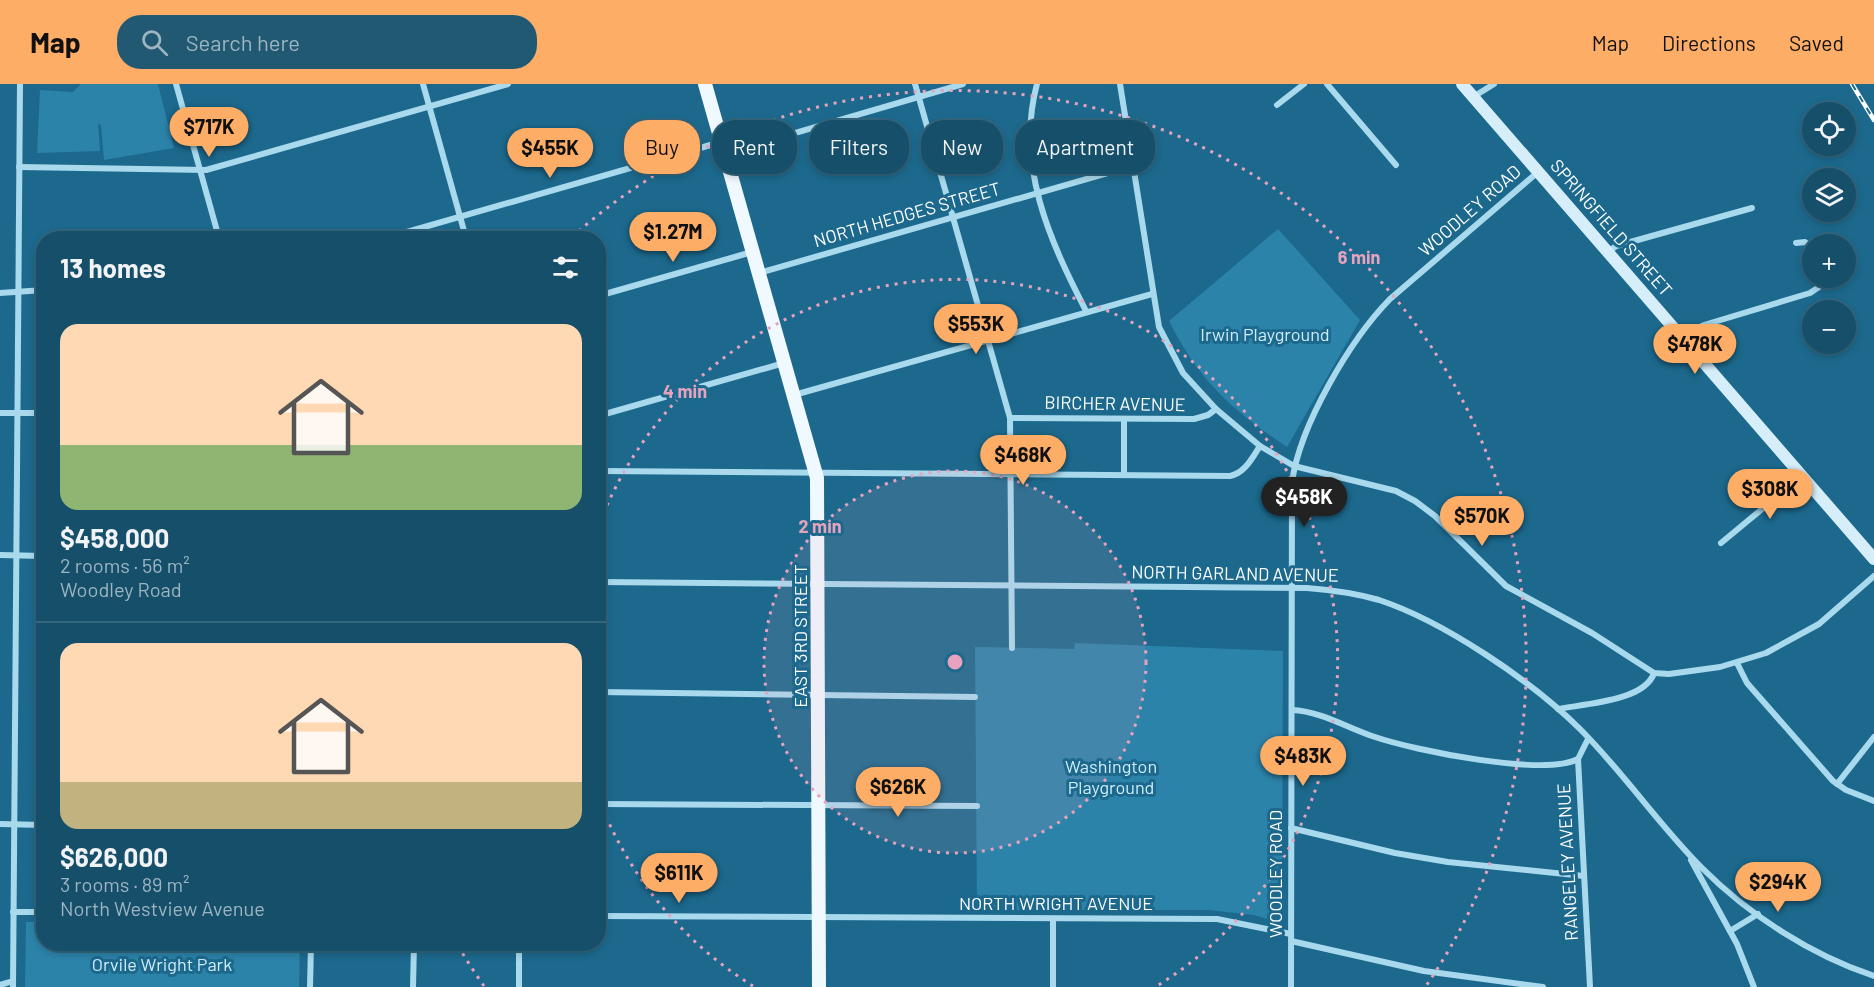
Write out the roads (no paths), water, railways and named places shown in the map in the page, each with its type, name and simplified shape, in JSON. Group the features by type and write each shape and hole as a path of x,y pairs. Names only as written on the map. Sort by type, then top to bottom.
{"main road":[{"name":"EAST 3RD STREET","path":"705,84 715,120"},
{"name":"SPRINGFIELD STREET","path":"1462,84 1874,559"},
{"name":"EAST 3RD STREET","path":"731,174 816,473 819,495 819,987"}],"street":[{"path":"0,985 13,984 20,84"},
{"path":"176,84 217,231"},
{"path":"423,84 464,231"},
{"path":"19,167 200,170 508,84"},
{"path":"915,84 1010,418 1012,648"},
{"path":"797,128 963,84"},
{"path":"1037,84 1030,133 1037,194 1059,258 1086,311"},
{"path":"1120,84 1125,120"},
{"path":"1277,105 1304,84"},
{"path":"1327,84 1396,165"},
{"path":"1473,97 1494,84"},
{"path":"411,231 712,150"},
{"name":"WOODLEY ROAD","path":"1291,987 1292,482 1294,466 1323,396 1372,318 1390,299 1538,171"},
{"name":"NORTH HEDGES STREET","path":"759,273 1105,174"},
{"path":"1133,174 1152,294 1160,327 1174,360 1216,409 1260,446 1294,466 1396,491 1415,501 1435,516 1506,586 1592,633 1654,673 1687,672 1737,663 1766,653 1809,631 1874,576"},
{"path":"1607,252 1616,246 1752,208"},
{"path":"1796,243 1802,242"},
{"path":"606,294 753,252"},
{"path":"1681,336 1704,325 1810,293 1818,288"},
{"path":"0,293 36,291"},
{"path":"794,395 1152,294"},
{"path":"606,414 784,363"},
{"name":"BIRCHER AVENUE","path":"1010,418 1194,419 1208,415 1216,409"},
{"path":"0,413 36,413"},
{"path":"1124,419 1124,475"},
{"path":"606,471 1230,476 1237,475 1260,446"},
{"path":"1722,543 1802,476"},
{"path":"0,555 36,556"},
{"name":"NORTH GARLAND AVENUE","path":"606,582 1292,588 1345,591 1407,612 1483,655 1558,709 1634,787 1684,849 1715,881 1758,914 1810,947 1874,976"},
{"path":"1737,663 1747,683 1837,784 1874,801"},
{"path":"1558,709 1635,693 1648,685 1654,673"},
{"path":"606,692 975,697"},
{"path":"1292,710 1313,713 1384,740 1442,755 1531,764 1563,763 1578,759"},
{"path":"1837,784 1874,737"},
{"name":"RANGELEY AVENUE","path":"1588,739 1578,759 1590,987"},
{"path":"606,804 977,806"},
{"path":"0,824 36,825"},
{"path":"1291,828 1395,853 1448,862 1584,876"},
{"path":"1684,849 1730,931 1754,987"},
{"path":"13,912 36,912"},
{"path":"1730,931 1758,914"},
{"name":"NORTH WRIGHT AVENUE","path":"606,916 1216,919 1424,971 1543,987"},
{"path":"1053,919 1053,987"},
{"path":"310,987 311,951"},
{"path":"413,987 414,951"},
{"path":"519,951 519,987"}],"railway":[{"path":"1852,84 1874,120"}],"park label":[{"name":"Irwin Playground","path":"1265,335"},
{"name":"Washington Playground","path":"1111,777"},
{"name":"Orvile Wright Park","path":"162,965"}]}
